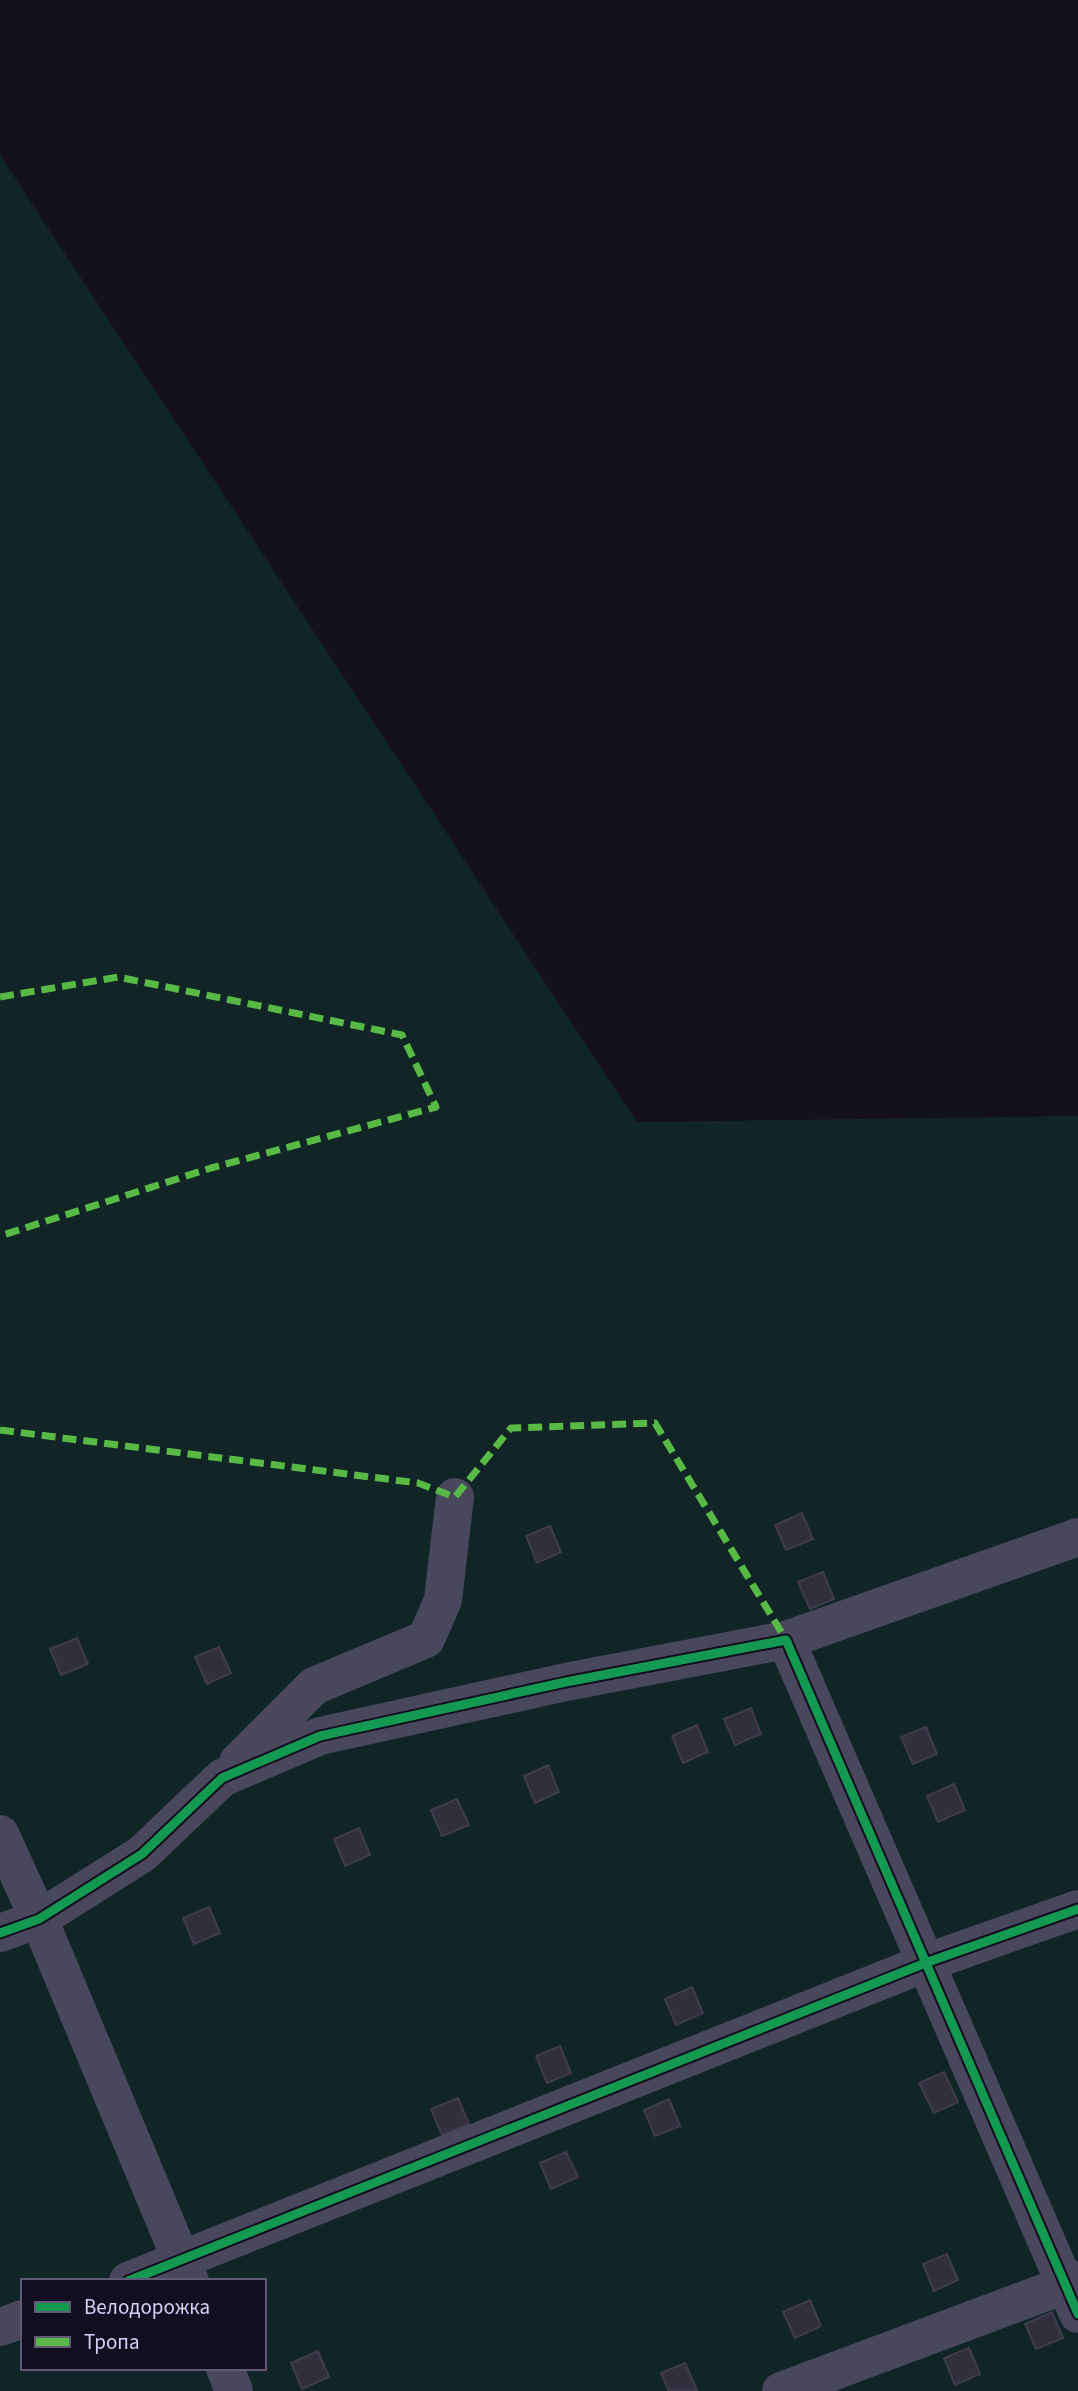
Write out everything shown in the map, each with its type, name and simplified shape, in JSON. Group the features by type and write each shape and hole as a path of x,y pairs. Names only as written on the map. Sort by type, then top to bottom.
{"street":[{"path":"0,1933 39,1919 142,1854 314,1686 426,1639 443,1600 455,1497"},
{"path":"222,1778 320,1735 566,1682 786,1640 1078,1537"},
{"path":"782,2391 1074,2293 786,1640"},
{"path":"0,1834 39,1919 186,2271"},
{"path":"140,2279 186,2271 928,1962 1078,1909"},
{"path":"0,2327 21,2320"},
{"path":"226,2370 234,2391"}],"green space":[{"path":"0,155 637,1122 1078,1116 1078,2391 0,2391"}],"building":[{"path":"802,1513 813,1539 786,1550 775,1525"},
{"path":"550,1526 561,1552 537,1563 526,1536"},
{"path":"823,1572 834,1599 810,1609 798,1582"},
{"path":"77,1638 88,1664 61,1675 50,1649"},
{"path":"219,1647 231,1673 207,1684 195,1657"},
{"path":"751,1708 761,1734 735,1745 724,1719"},
{"path":"697,1725 708,1752 683,1763 672,1736"},
{"path":"926,1727 937,1754 913,1764 901,1737"},
{"path":"548,1765 559,1792 535,1803 524,1776"},
{"path":"954,1784 965,1810 938,1822 927,1796"},
{"path":"457,1799 469,1825 442,1836 431,1810"},
{"path":"359,1828 370,1855 345,1866 334,1839"},
{"path":"209,1907 220,1933 194,1944 183,1918"},
{"path":"692,1987 703,2013 676,2025 665,1999"},
{"path":"560,2046 571,2073 547,2083 536,2056"},
{"path":"944,2072 958,2102 934,2113 919,2083"},
{"path":"458,2098 469,2124 442,2135 431,2109"},
{"path":"669,2099 680,2126 655,2136 644,2110"},
{"path":"566,2152 578,2177 551,2189 540,2163"},
{"path":"947,2254 958,2280 934,2291 923,2264"},
{"path":"810,2300 821,2326 795,2338 783,2312"},
{"path":"1052,2312 1063,2338 1036,2349 1025,2324"},
{"path":"969,2348 980,2374 955,2385 944,2358"},
{"path":"318,2351 329,2377 302,2389 291,2363"},
{"path":"685,2363 697,2390 669,2391 661,2373"}],"marked path":[{"path":"0,997 118,977 402,1035 436,1107 211,1168 0,1236"},
{"path":"0,1430 418,1483 455,1497 511,1428 655,1423 786,1640"}],"cycle path":[{"path":"0,1933 39,1919 142,1854 222,1778 320,1736 566,1682 786,1640 1078,2314"},
{"path":"133,2279 928,1962 1078,1909"}]}
